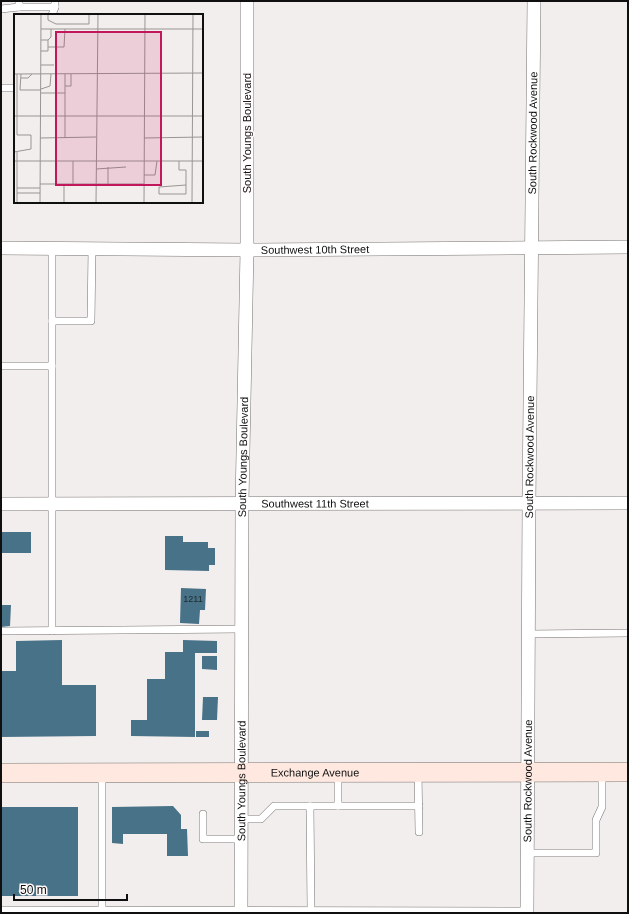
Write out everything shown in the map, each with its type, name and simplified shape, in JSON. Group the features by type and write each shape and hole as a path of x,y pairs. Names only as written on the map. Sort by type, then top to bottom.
{"main road":[{"name":"Exchange Avenue","path":"1,773 628,772"}],"street":[{"name":"South Youngs Boulevard","path":"241,911 242,503 247,250 247,1"},
{"name":"South Rockwood Avenue","path":"527,912 534,1"},
{"name":"Southwest 10th Street","path":"1,248 247,250 628,247"},
{"name":"Southwest 11th Street","path":"1,504 628,503"}],"lane":[{"path":"1,9 19,4 55,4 52,14"},
{"path":"1,88 14,88"},
{"path":"52,249 52,631"},
{"path":"52,321 91,321 92,249"},
{"path":"1,366 52,366"},
{"path":"1,631 242,629"},
{"path":"528,634 628,633"},
{"path":"418,772 419,832"},
{"path":"527,853 596,853 596,820 602,806 602,772"},
{"path":"102,773 102,910"},
{"path":"338,773 338,806"},
{"path":"242,819 260,819 274,806 419,806"},
{"path":"310,806 311,910"},
{"path":"203,814 203,839 241,839"},
{"path":"1,910 50,912 102,910 311,910 527,912"}],"building":[{"path":"1,532 31,532 31,553 1,553"},
{"path":"165,536 183,536 183,542 208,542 208,548 215,548 215,565 209,565 209,571 165,570"},
{"path":"181,588 206,589 205,610 200,610 199,624 180,623"},
{"path":"1,605 11,605 10,626 1,627"},
{"path":"62,640 62,685 96,685 96,736 1,737 1,671 16,671 16,641"},
{"path":"183,640 217,641 217,653 195,653 195,737 131,736 131,720 147,720 147,679 165,679 165,652 183,652"},
{"path":"202,656 217,656 217,670 202,669"},
{"path":"203,697 218,697 217,720 202,720"},
{"path":"196,731 209,731 209,737 196,737"},
{"path":"173,806 181,815 181,829 187,829 188,856 167,856 167,834 123,834 123,844 112,843 112,807"},
{"path":"1,807 78,807 78,896 1,896"}]}
